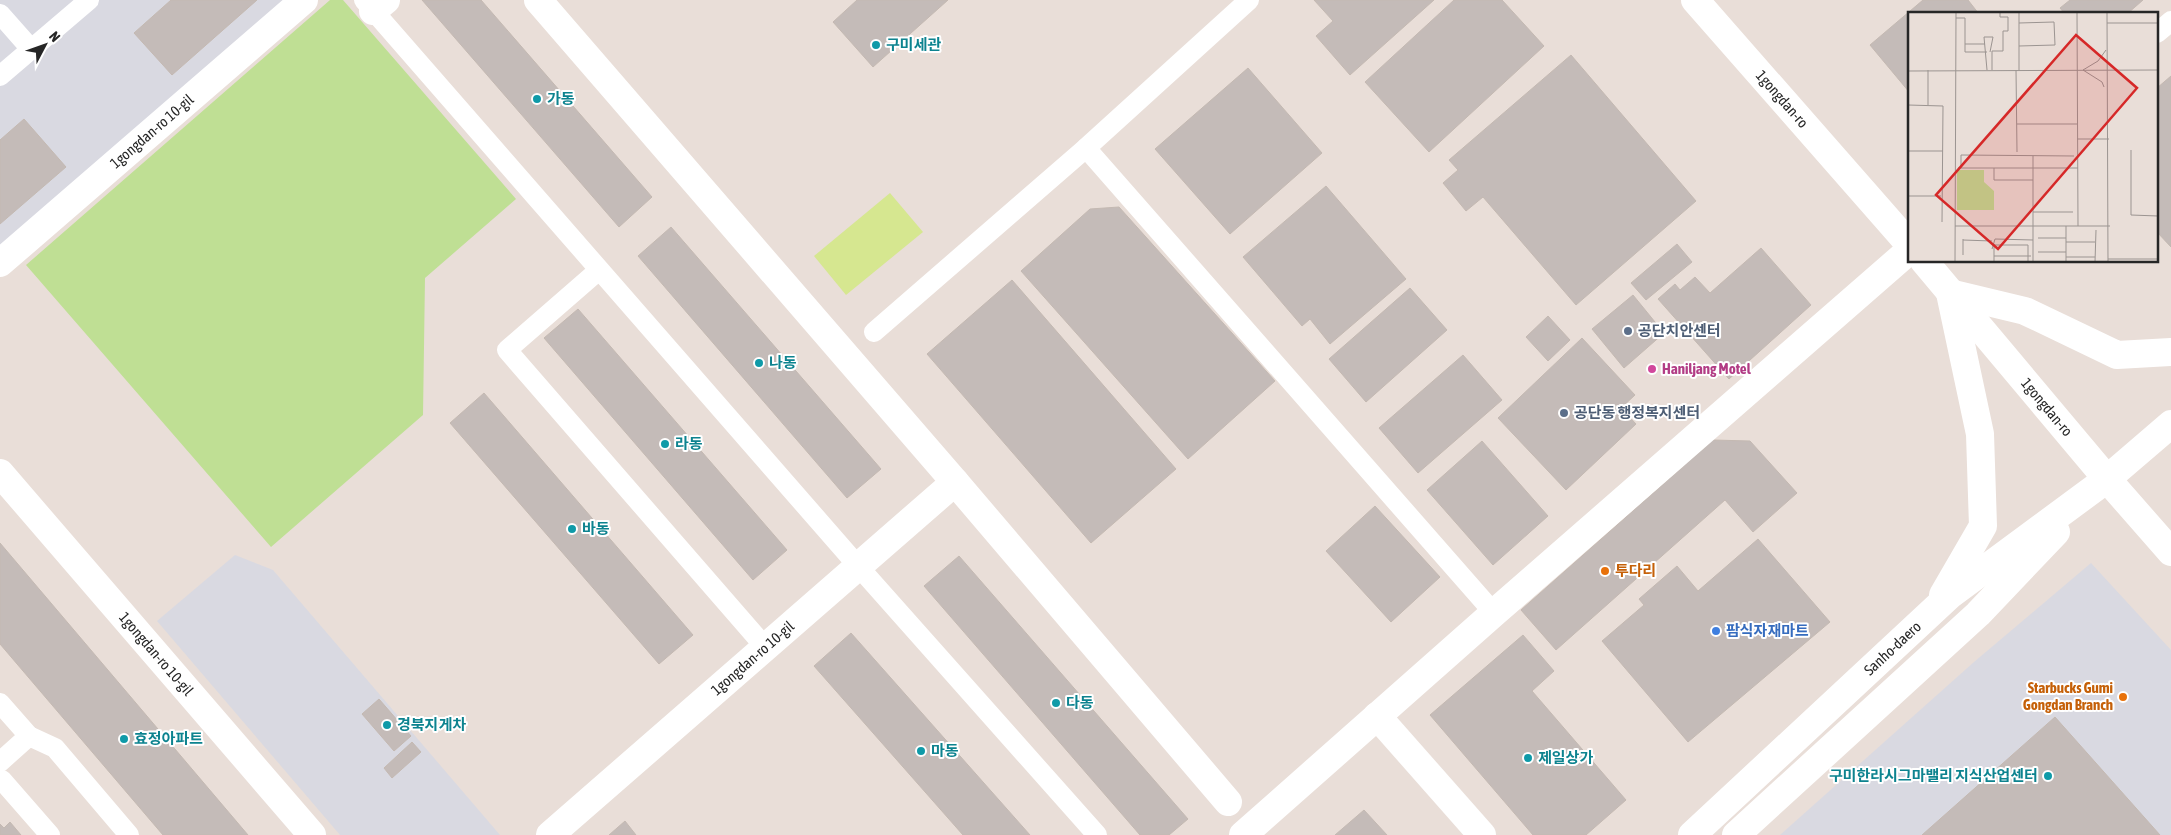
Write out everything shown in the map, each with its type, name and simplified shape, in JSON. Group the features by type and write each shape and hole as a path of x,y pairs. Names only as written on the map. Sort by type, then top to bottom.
{"street":[{"name":"1gongdan-ro 10-gil","path":"0,263 304,0"},
{"path":"538,0 955,482 1228,802"},
{"name":"1gongdan-ro","path":"1695,0 1908,243"},
{"path":"1243,835 1908,252"},
{"name":"1gongdan-ro","path":"1925,262 2107,479 2171,552"},
{"path":"1934,610 1983,526 1980,434 1950,293 2025,311 2117,355 2171,352"},
{"name":"Sanho-daero","path":"1692,835 1950,595 2107,479 2171,424"},
{"name":"1gongdan-ro 10-gil","path":"0,473 312,835"},
{"name":"Sanho-daero","path":"1736,835 1978,614 2107,479"},
{"name":"1gongdan-ro 10-gil","path":"550,835 955,482"},
{"path":"1377,716 1482,835"}],"lane":[{"path":"0,76 89,0"},
{"path":"874,332 1086,148 1249,0"},
{"path":"374,4 599,270 1097,835"},
{"path":"0,14 31,49"},
{"path":"2158,32 2171,21"},
{"path":"1086,148 1494,613"},
{"path":"599,270 507,350 765,647"},
{"path":"0,703 29,736 55,748 129,835"},
{"path":"0,762 29,736"},
{"path":"0,782 2,780 50,835"}],"shaded area":[{"path":"0,0 304,0 0,263"},
{"name":"경북지게차","path":"235,555 273,570 500,835 340,835 157,621"},
{"path":"2091,563 2171,650 2171,835 1780,835 1974,662"}],"green space":[{"path":"330,0 343,0 516,199 425,278 423,415 271,547 26,265"},
{"path":"890,193 923,232 846,295 814,256"}],"building":[{"path":"171,0 257,0 172,75 134,33"},
{"name":"가동","path":"422,0 481,0 652,197 619,227"},
{"name":"구미세관","path":"857,0 948,0 873,67 833,22"},
{"path":"1314,0 1434,0 1350,75 1316,36 1333,21"},
{"path":"1454,0 1502,0 1544,46 1429,152 1365,82"},
{"path":"1923,0 1968,0 1977,12 1909,12"},
{"path":"2070,0 2143,0 2129,12 2063,12 2060,8"},
{"path":"1908,13 1908,91 1870,45"},
{"path":"1571,55 1696,201 1576,305 1483,197 1466,211 1443,183 1458,170 1449,160"},
{"path":"1248,68 1322,153 1230,234 1155,149"},
{"path":"2171,76 2171,247 2158,233 2158,87"},
{"path":"24,119 66,167 0,224 0,140"},
{"path":"1326,186 1406,279 1330,344 1310,319 1302,326 1243,257"},
{"path":"1119,207 1275,381 1188,459 1021,271 1090,209"},
{"name":"나동","path":"671,227 881,469 847,498 638,256"},
{"path":"1677,244 1692,262 1646,300 1631,283"},
{"path":"1761,248 1811,305 1729,379 1658,299 1675,284 1680,290 1695,277 1710,293"},
{"path":"1012,280 1176,469 1091,543 927,354"},
{"path":"1410,288 1447,330 1366,402 1329,359"},
{"name":"공단치안센터","path":"1633,295 1664,333 1624,368 1592,329"},
{"name":"라동","path":"578,309 787,550 753,580 544,338"},
{"path":"1548,316 1570,340 1548,361 1526,337"},
{"name":"공단동 행정복지센터","path":"1582,338 1635,395 1621,408 1636,424 1566,490 1498,418"},
{"path":"1463,355 1502,400 1418,473 1379,428"},
{"name":"바동","path":"484,393 693,635 659,664 450,423"},
{"name":"투다리","path":"1713,440 1750,441 1797,493 1753,532 1725,500 1556,650 1521,610"},
{"path":"1482,441 1548,516 1493,565 1427,490"},
{"path":"1375,506 1440,577 1391,622 1326,551"},
{"name":"팜식자재마트","path":"1758,539 1830,622 1688,742 1602,641 1644,605 1639,599 1677,566 1698,591"},
{"name":"효정아파트","path":"0,543 248,835 163,835 0,644"},
{"name":"다동","path":"959,556 1188,819 1169,835 1140,835 924,586"},
{"name":"마동","path":"851,633 1030,835 963,835 814,666"},
{"name":"제일상가","path":"1523,635 1554,671 1532,691 1626,800 1586,835 1533,835 1430,715"},
{"name":"경북지게차","path":"379,699 411,736 394,751 362,714"},
{"name":"구미한라시그마밸리 지식산업센터","path":"2055,717 2160,835 1922,835"},
{"path":"412,742 421,752 392,778 384,768"},
{"path":"1364,810 1387,835 1335,835"},
{"path":"625,821 636,835 609,835"},
{"path":"10,822 21,835 0,835 0,824 4,828"}],"place":[{"name":"구미세관","path":"876,45"},
{"name":"가동","path":"537,99"},
{"name":"공단치안센터","path":"1628,331"},
{"name":"나동","path":"759,363"},
{"name":"Haniljang Motel","path":"1652,369"},
{"name":"공단동 행정복지센터","path":"1564,413"},
{"name":"라동","path":"665,444"},
{"name":"바동","path":"572,529"},
{"name":"투다리","path":"1605,571"},
{"name":"팜식자재마트","path":"1716,631"},
{"name":"Starbucks Gumi Gongdan Branch","path":"2123,697"},
{"name":"다동","path":"1056,703"},
{"name":"경북지게차","path":"387,725"},
{"name":"효정아파트","path":"124,739"},
{"name":"마동","path":"921,751"},
{"name":"제일상가","path":"1528,758"},
{"name":"구미한라시그마밸리 지식산업센터","path":"2048,776"}]}
